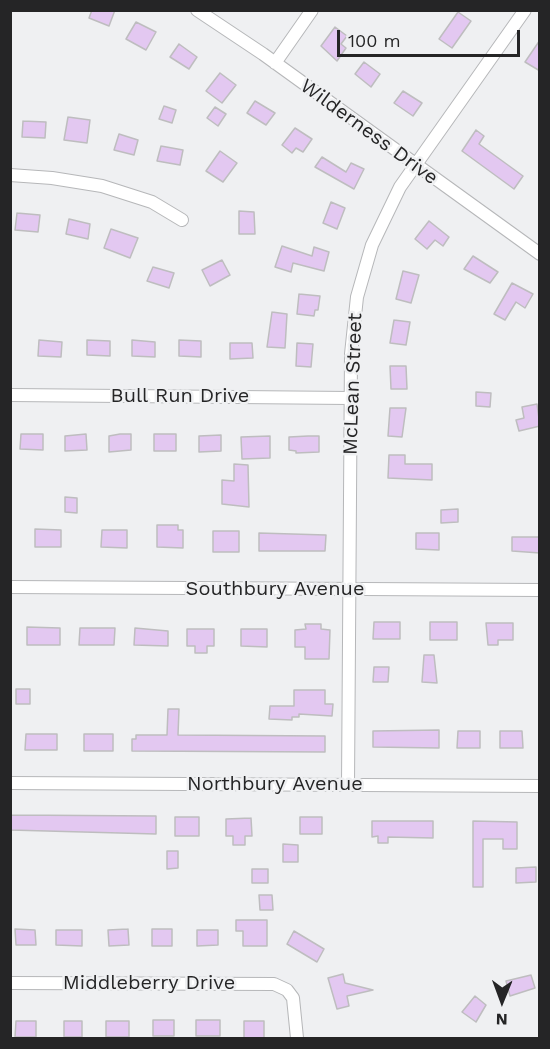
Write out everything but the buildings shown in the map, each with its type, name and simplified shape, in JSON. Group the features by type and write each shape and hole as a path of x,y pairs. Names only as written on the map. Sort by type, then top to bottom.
{"street":[{"name":"Wilderness Drive","path":"197,10 540,254"},
{"path":"274,63 312,10"},
{"name":"McLean Street","path":"348,784 350,398 353,326 364,269 392,201 525,10"},
{"path":"10,175 52,178 102,186 152,202 182,220"},
{"name":"Bull Run Drive","path":"10,395 350,398"},
{"name":"Southbury Avenue","path":"10,587 540,590"},
{"name":"Northbury Avenue","path":"10,783 540,786"},
{"name":"Middleberry Drive","path":"10,983 274,984 287,990 293,998 297,1038"}]}
